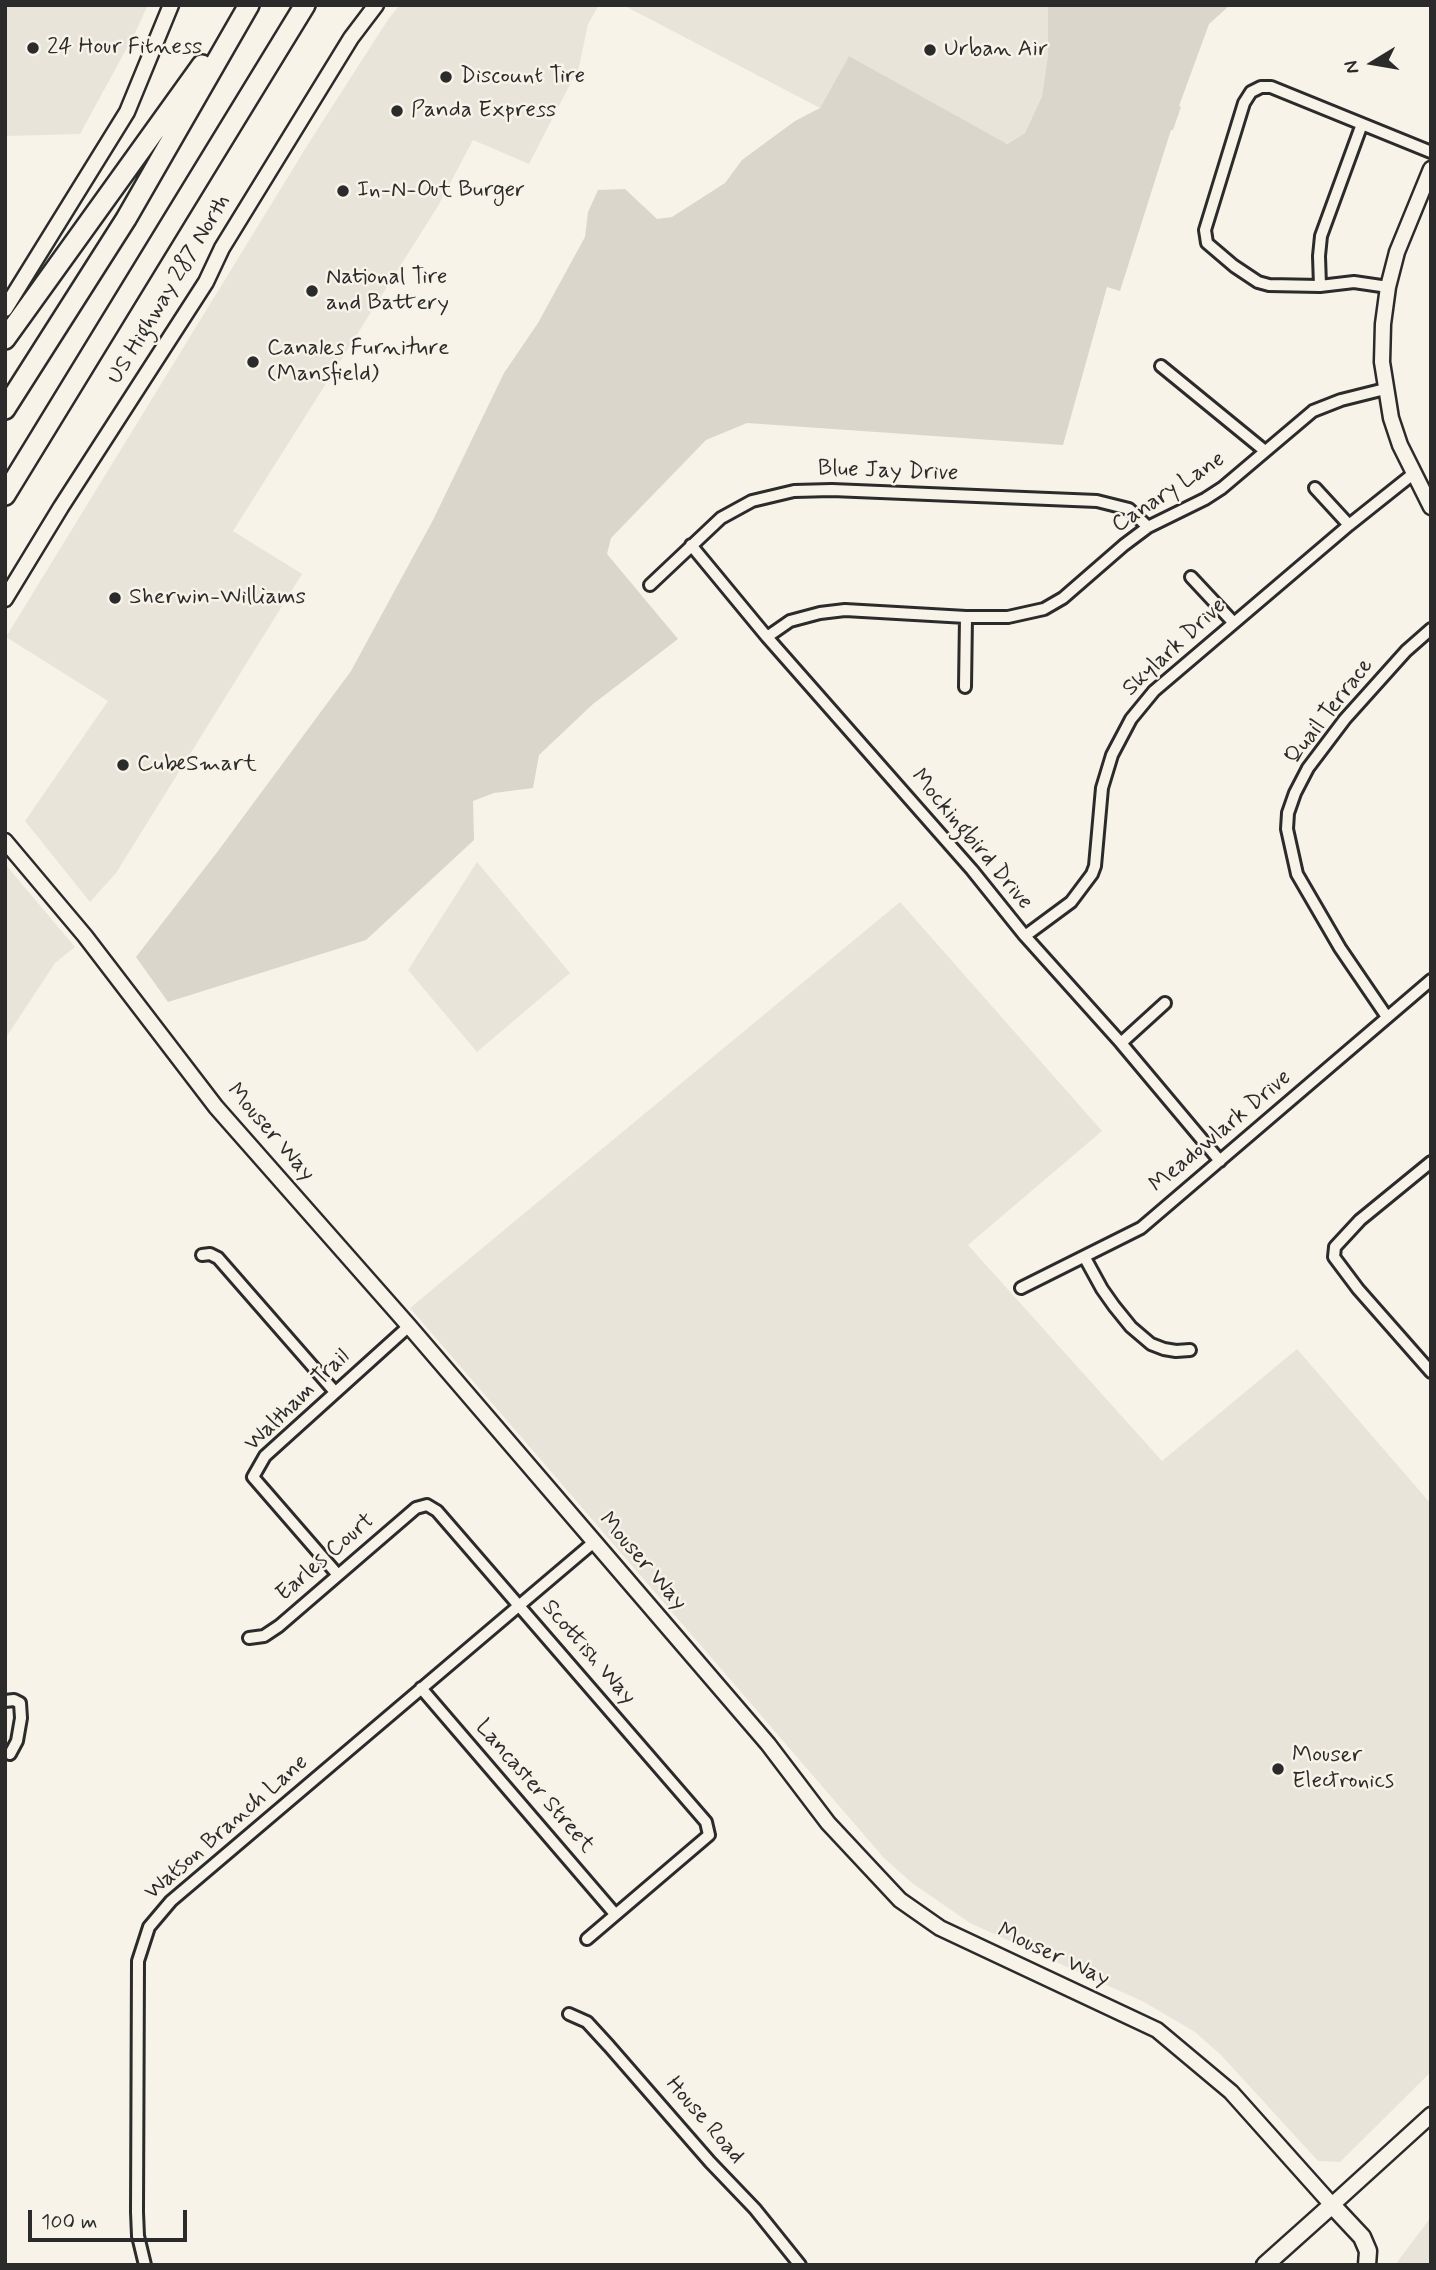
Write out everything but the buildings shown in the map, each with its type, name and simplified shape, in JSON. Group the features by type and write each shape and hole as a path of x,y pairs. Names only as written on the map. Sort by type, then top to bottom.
{"highway":[{"path":"5,495 305,5"},
{"path":"5,339 206,60 244,14"},
{"path":"5,409 126,219 244,14"}],"main road":[{"path":"1265,2265 1332,2205 1362,2237 1368,2251 1367,2265"}],"street":[{"path":"5,309 127,112 172,5"},
{"name":"US Highway 287 North","path":"5,600 61,507 199,293 222,248 352,38 376,5"},
{"path":"1388,288 1354,282 1283,287 1258,282 1207,243 1205,230 1244,103 1251,92 1271,87 1431,152"},
{"path":"1320,286 1321,236 1362,124"},
{"path":"1431,169 1397,252 1382,324 1382,362 1391,418 1413,474 1431,507"},
{"path":"1161,366 1265,451"},
{"name":"Canary Lane","path":"767,637 790,621 820,613 845,611 1011,617 1044,609 1063,598 1148,527 1222,488 1313,411 1341,400 1385,389"},
{"name":"Skylark Drive","path":"1025,936 1071,902 1092,874 1102,788 1112,755 1131,719 1154,691 1233,622 1413,474"},
{"path":"1315,488 1349,525"},
{"name":"Blue Jay Drive","path":"650,585 721,517 752,501 794,491 832,490 1097,501 1129,509 1148,527"},
{"name":"Mockingbird Drive","path":"691,545 767,637 972,870 1025,936 1121,1043 1220,1161"},
{"path":"1191,577 1233,622"},
{"path":"965,687 966,617"},
{"name":"Quail Terrace","path":"1387,1017 1340,948 1297,874 1287,829 1295,793 1308,768 1345,719 1406,651 1431,629"},
{"name":"Mouser Way","path":"5,841 85,936 216,1107 409,1326 768,1744 828,1824 900,1900 940,1928 1157,2030 1231,2092 1332,2205"},
{"name":"Meadowlark Drive","path":"1021,1288 1141,1228 1431,981"},
{"path":"1121,1043 1166,1003"},
{"path":"1431,1162 1360,1220 1335,1247 1334,1256 1358,1289 1431,1372"},
{"path":"202,1255 210,1254 218,1258 335,1392"},
{"path":"1085,1258 1114,1306 1141,1336 1164,1349 1190,1350"},
{"name":"Waltham Trail","path":"338,1575 253,1477 265,1456 409,1326"},
{"name":"Earles Court","path":"249,1639 271,1632 416,1508 427,1505"},
{"name":"Scottish Way","path":"427,1505 437,1510 703,1818 709,1835 615,1914"},
{"name":"Watson Branch Lane","path":"145,2265 138,2236 137,2212 138,1961 149,1927 171,1901 594,1542"},
{"name":"Lancaster Street","path":"421,1689 615,1914"},
{"path":"5,1701 14,1700 20,1703 21,1718 17,1741 10,1754"},
{"path":"587,1939 615,1914"},
{"name":"House Road","path":"569,2014 587,2022 755,2209 800,2265"},
{"path":"1332,2205 1431,2115"}],"shaded area":[{"path":"5,5 148,5 80,134 5,136"},
{"path":"400,5 599,5 588,24 579,67 529,164 473,140 438,206 233,531 302,574 116,873 90,902 25,821 108,701 6,637 310,141"},
{"path":"623,5 1048,5 1048,55 1042,96 1025,133 1006,144 849,56 820,108"},
{"path":"1048,5 1230,5 1209,24 1171,130 1120,291 1107,287 1063,445 747,423 706,440 611,538 607,554 678,639 593,704 539,755 533,788 494,793 473,801 474,840 366,940 168,1002 136,957 351,671 433,520 504,373 538,323 585,237 588,212 598,190 625,189 657,219 672,217 725,183 742,160 795,121 820,108 849,56 1007,144 1025,133 1042,96 1048,55"},
{"path":"477,862 570,973 477,1052 408,970"},
{"path":"5,864 75,947 55,963 5,1039"},
{"path":"900,902 1102,1131 968,1245 1162,1461 1297,1349 1431,1504 1431,2072 1340,2162 1318,2161 1221,2055 1195,2032 1144,2002 970,1923 912,1883 884,1858 410,1308"},
{"path":"1431,2217 1431,2265 1395,2265"}],"place":[{"name":"24 Hour Fitness","path":"33,48"},
{"name":"Urban Air","path":"930,50"},
{"name":"Discount Tire","path":"446,77"},
{"name":"Panda Express","path":"397,111"},
{"name":"In-N-Out Burger","path":"343,191"},
{"name":"National Tire and Battery","path":"312,291"},
{"name":"Canales Furniture (Mansfield)","path":"253,362"},
{"name":"Sherwin-Williams","path":"115,598"},
{"name":"CubeSmart","path":"123,765"},
{"name":"Mouser Electronics","path":"1278,1769"}]}
